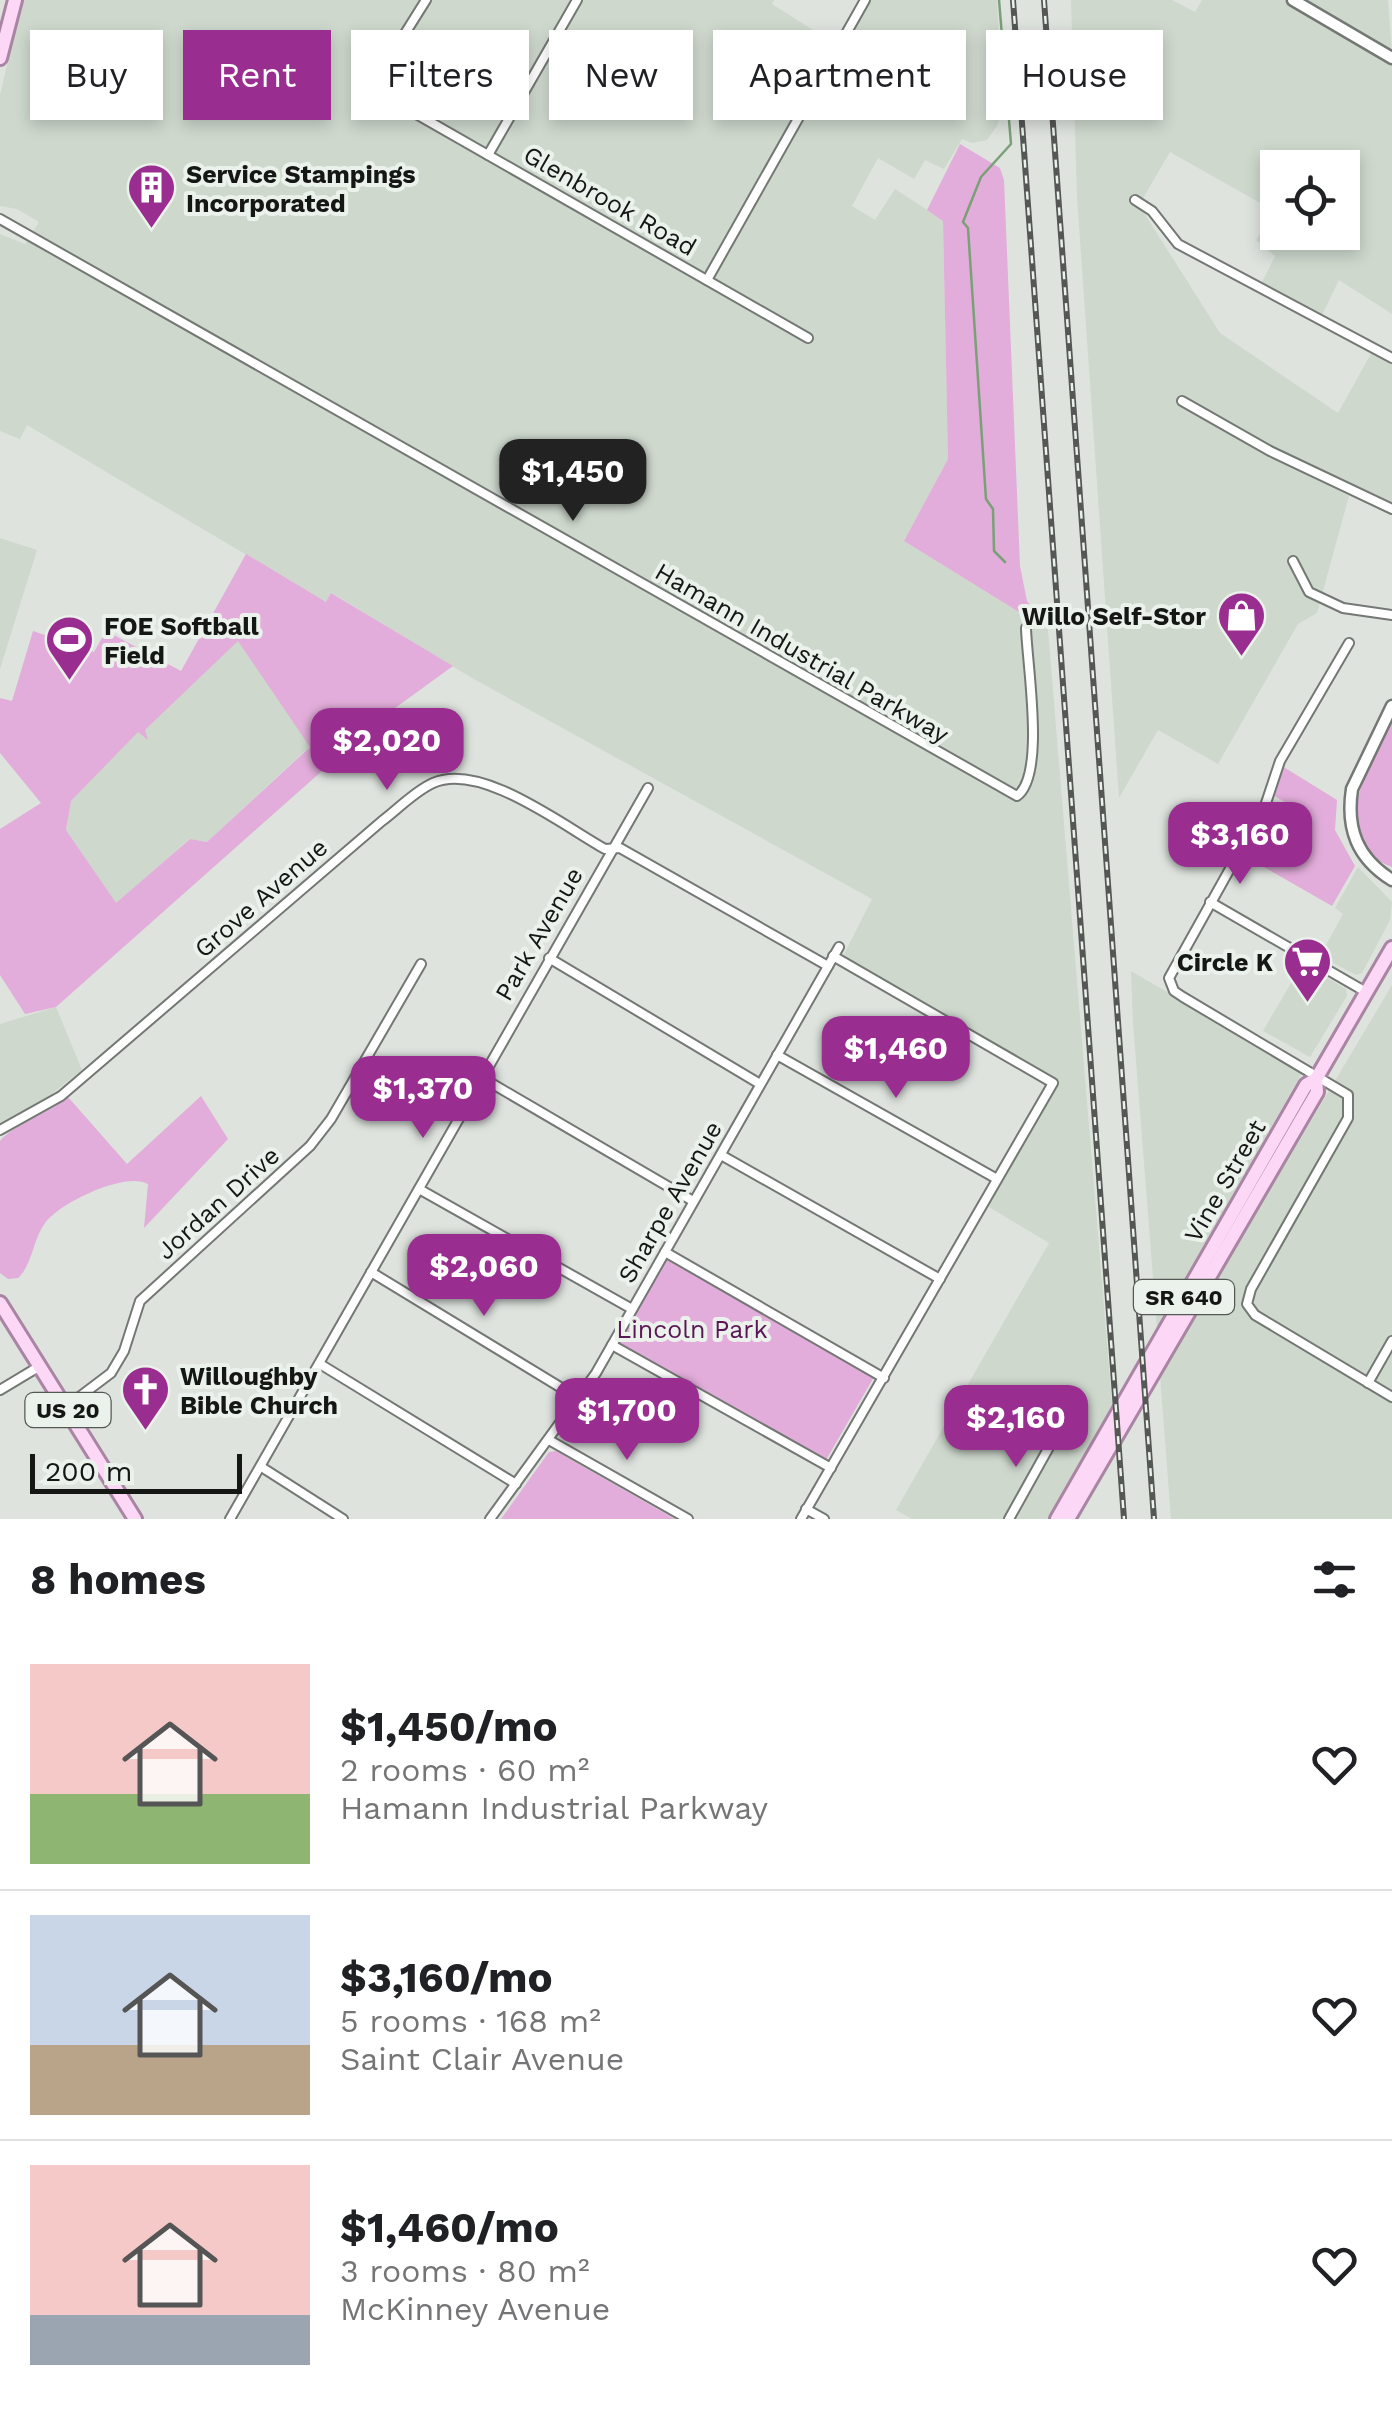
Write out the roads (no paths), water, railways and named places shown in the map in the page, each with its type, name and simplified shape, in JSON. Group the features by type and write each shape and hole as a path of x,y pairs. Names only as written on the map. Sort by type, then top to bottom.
{"main road":[{"path":"0,58 15,0"},
{"name":"Vine Street","path":"1057,1519 1306,1085 1317,1077 1392,948"},
{"name":"Vine Street","path":"1068,1519 1317,1092 1317,1077"},
{"name":"US 20","path":"0,1303 135,1519"}],"street":[{"name":"Glenbrook Road","path":"426,0 384,64 378,85 386,97 808,338"},
{"path":"488,156 577,0"},
{"path":"707,280 865,0"},
{"path":"1293,0 1392,58"},
{"path":"1135,200 1152,211 1178,244 1392,358"},
{"name":"Hamann Industrial Parkway","path":"0,219 1017,796 1024,792 1034,760 1026,628"},
{"path":"1182,400 1270,451 1392,508"},
{"path":"1293,561 1309,592 1343,608 1392,614"},
{"path":"1348,642 1280,760 1265,806 1172,968 1169,984 1183,997 1348,1095 1348,1118 1251,1288 1248,1304 1255,1315 1392,1397"},
{"path":"1392,706 1352,789 1350,804 1352,830 1363,856 1392,880"},
{"name":"Grove Avenue","path":"0,1130 61,1096 430,784 455,776 476,779 605,849 613,848 828,966"},
{"name":"Park Avenue","path":"230,1519 263,1468 480,1076 648,788"},
{"path":"1210,902 1366,992"},
{"name":"Sharpe Avenue","path":"490,1519 612,1345 839,947"},
{"path":"801,1519 1053,1083 833,956"},
{"path":"549,958 760,1084"},
{"name":"Jordan Drive","path":"66,1407 110,1373 124,1351 140,1301 310,1146 331,1120 421,964"},
{"path":"777,1055 997,1179"},
{"path":"480,1076 694,1201"},
{"path":"721,1154 940,1278"},
{"path":"418,1188 632,1309"},
{"path":"665,1252 884,1378"},
{"path":"371,1272 578,1398"},
{"path":"1368,1383 1392,1341"},
{"path":"612,1345 831,1468"},
{"path":"320,1364 516,1484"},
{"path":"0,1390 40,1366"},
{"path":"1009,1519 1058,1431 1052,1420"},
{"path":"549,1440 688,1519"},
{"path":"263,1468 343,1519"},
{"path":"806,1509 824,1519"}],"waterway":[{"path":"999,0 1011,144 981,177 963,222 968,228 986,499 993,509 994,551 1005,562"}],"railway":[{"path":"1013,0 1124,1519"},
{"path":"1044,0 1154,1519"}],"place":[{"name":"Service Stampings Incorporated","path":"151,230"},
{"name":"Willo Self-Stor","path":"1241,658"},
{"name":"FOE Softball Field","path":"69,682"},
{"name":"Circle K","path":"1308,1004"},
{"name":"Willoughby Bible Church","path":"145,1432"}],"park label":[{"name":"Lincoln Park","path":"692,1329"}]}
